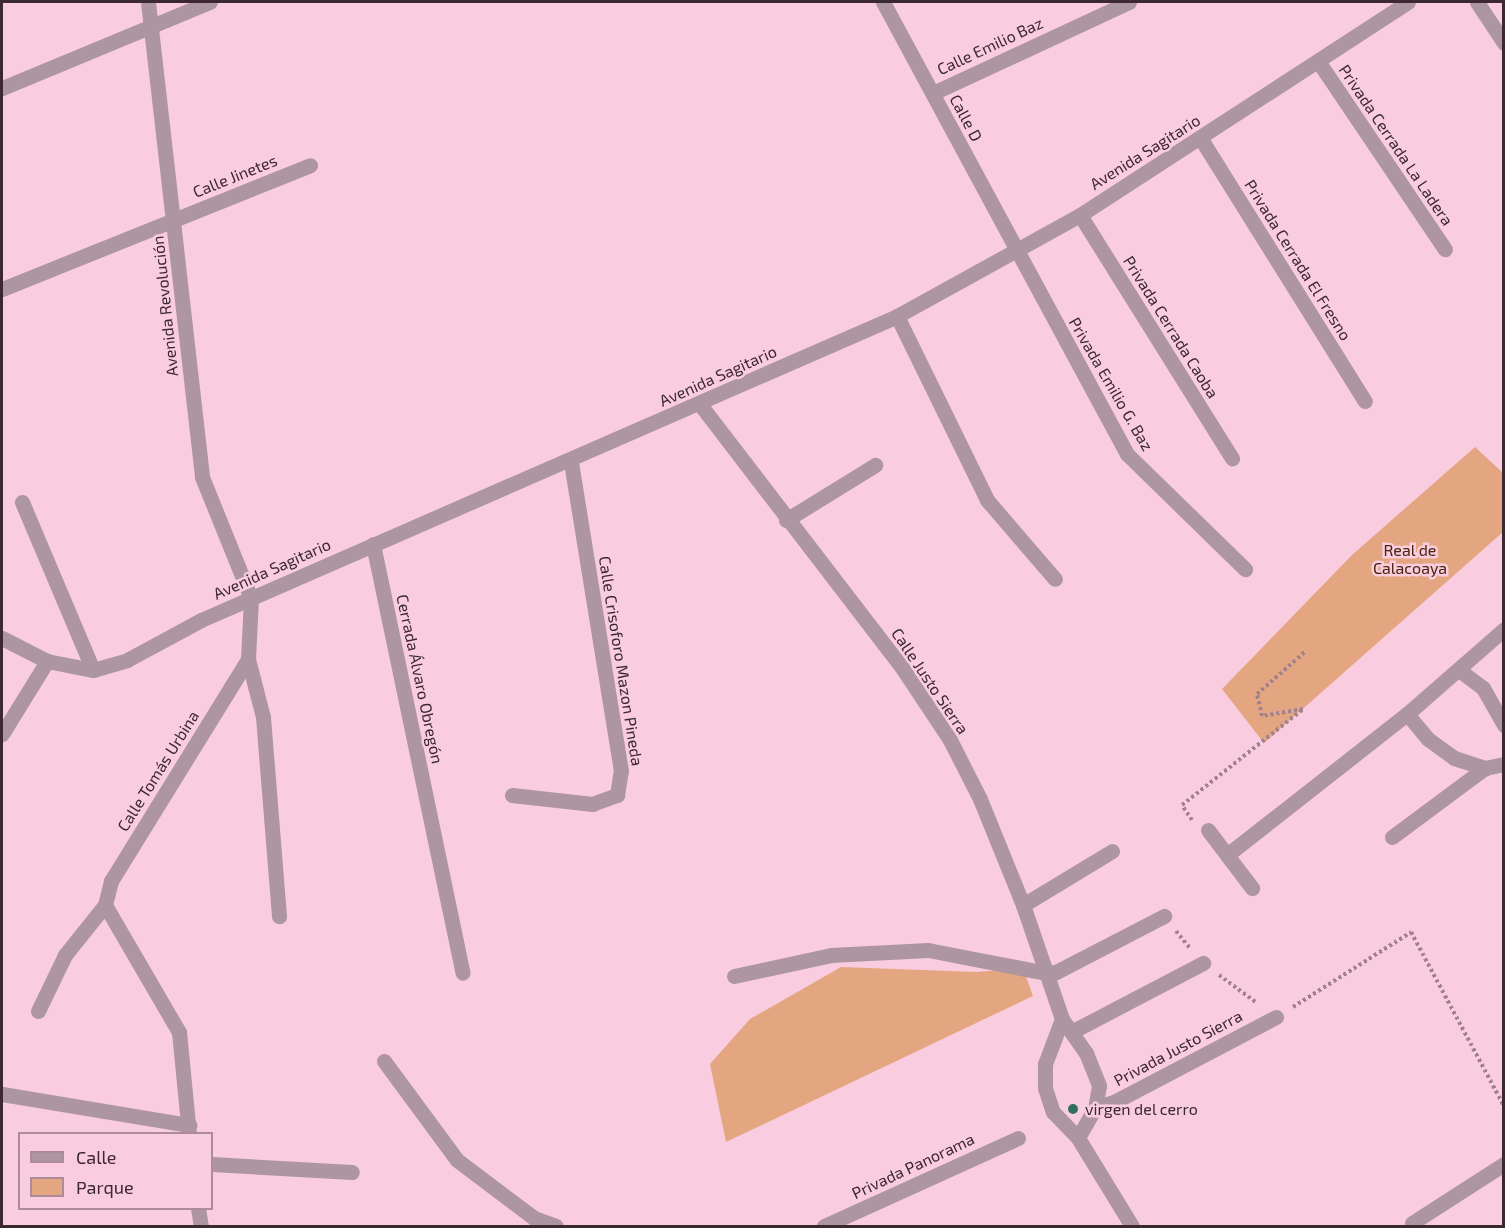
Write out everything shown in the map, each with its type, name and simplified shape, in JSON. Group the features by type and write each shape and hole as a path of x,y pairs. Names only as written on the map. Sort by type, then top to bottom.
{"street":[{"name":"Avenida Revolución","path":"148,2 175,220 202,477 251,598"},
{"path":"2,88 210,2"},
{"name":"Calle D","path":"883,2 1017,252"},
{"name":"Calle Emilio Baz","path":"933,93 1129,2"},
{"name":"Avenida Sagitario","path":"2,638 47,661 93,670 127,660 251,598 572,461 897,316 1017,252 1080,214 1202,139 1408,2"},
{"path":"1477,2 1503,43"},
{"name":"Privada Cerrada La Ladera","path":"1318,61 1445,249"},
{"name":"Privada Cerrada El Fresno","path":"1202,139 1365,401"},
{"name":"Calle Jinetes","path":"2,289 310,165"},
{"name":"Privada Cerrada Caoba","path":"1080,214 1232,458"},
{"name":"Privada Emilio G. Baz","path":"1017,252 1127,454 1245,569"},
{"path":"897,316 987,500 1055,579"},
{"name":"Calle Justo Sierra","path":"699,404 786,520 901,666 950,740 980,799 1023,905 1062,1019 1073,1031 1099,1086 1095,1108 1078,1138"},
{"name":"Calle Crisoforo Mazon Pineda","path":"512,795 592,804 617,795 621,771 572,461"},
{"path":"786,520 875,465"},
{"path":"22,502 93,670"},
{"name":"Cerrada Álvaro Obregón","path":"373,544 463,973"},
{"path":"251,598 248,658 263,717 279,916"},
{"path":"1227,855 1407,714 1503,630"},
{"name":"Calle Tomás Urbina","path":"105,905 111,880 248,658"},
{"path":"2,734 47,661"},
{"path":"1459,670 1482,688 1503,725"},
{"path":"1407,714 1428,739 1445,752 1485,768"},
{"path":"1392,837 1485,768 1503,764"},
{"path":"1204,830 1252,888"},
{"path":"1023,905 1112,851"},
{"path":"2,1094 189,1130 179,1032 105,905 65,955 38,1011"},
{"path":"734,976 831,955 928,950 1046,973 1056,972 1164,916"},
{"path":"1073,1031 1203,963"},
{"name":"Privada Justo Sierra","path":"1095,1108 1114,1102 1276,1017"},
{"path":"1062,1019 1046,1065 1045,1088 1053,1112 1078,1138 1132,1227"},
{"path":"384,1061 457,1160 534,1218 556,1227"},
{"name":"Privada Panorama","path":"824,1227 1018,1138"},
{"path":"213,1164 352,1172"},
{"path":"1412,1223 1503,1164"},
{"path":"198,1210 201,1227"}],"path":[{"path":"1204,830 1182,805 1303,709 1262,716 1257,694 1306,651"},
{"path":"1276,1017 1411,932 1503,1106"}],"green space":[{"name":"Real de Calacoaya","path":"1475,447 1503,473 1503,532 1264,743 1222,689 1352,555"},
{"path":"841,967 977,972 1023,968 1033,996 726,1142 710,1064 750,1019"}],"place":[{"name":"virgen del cerro","path":"1073,1109"}]}
